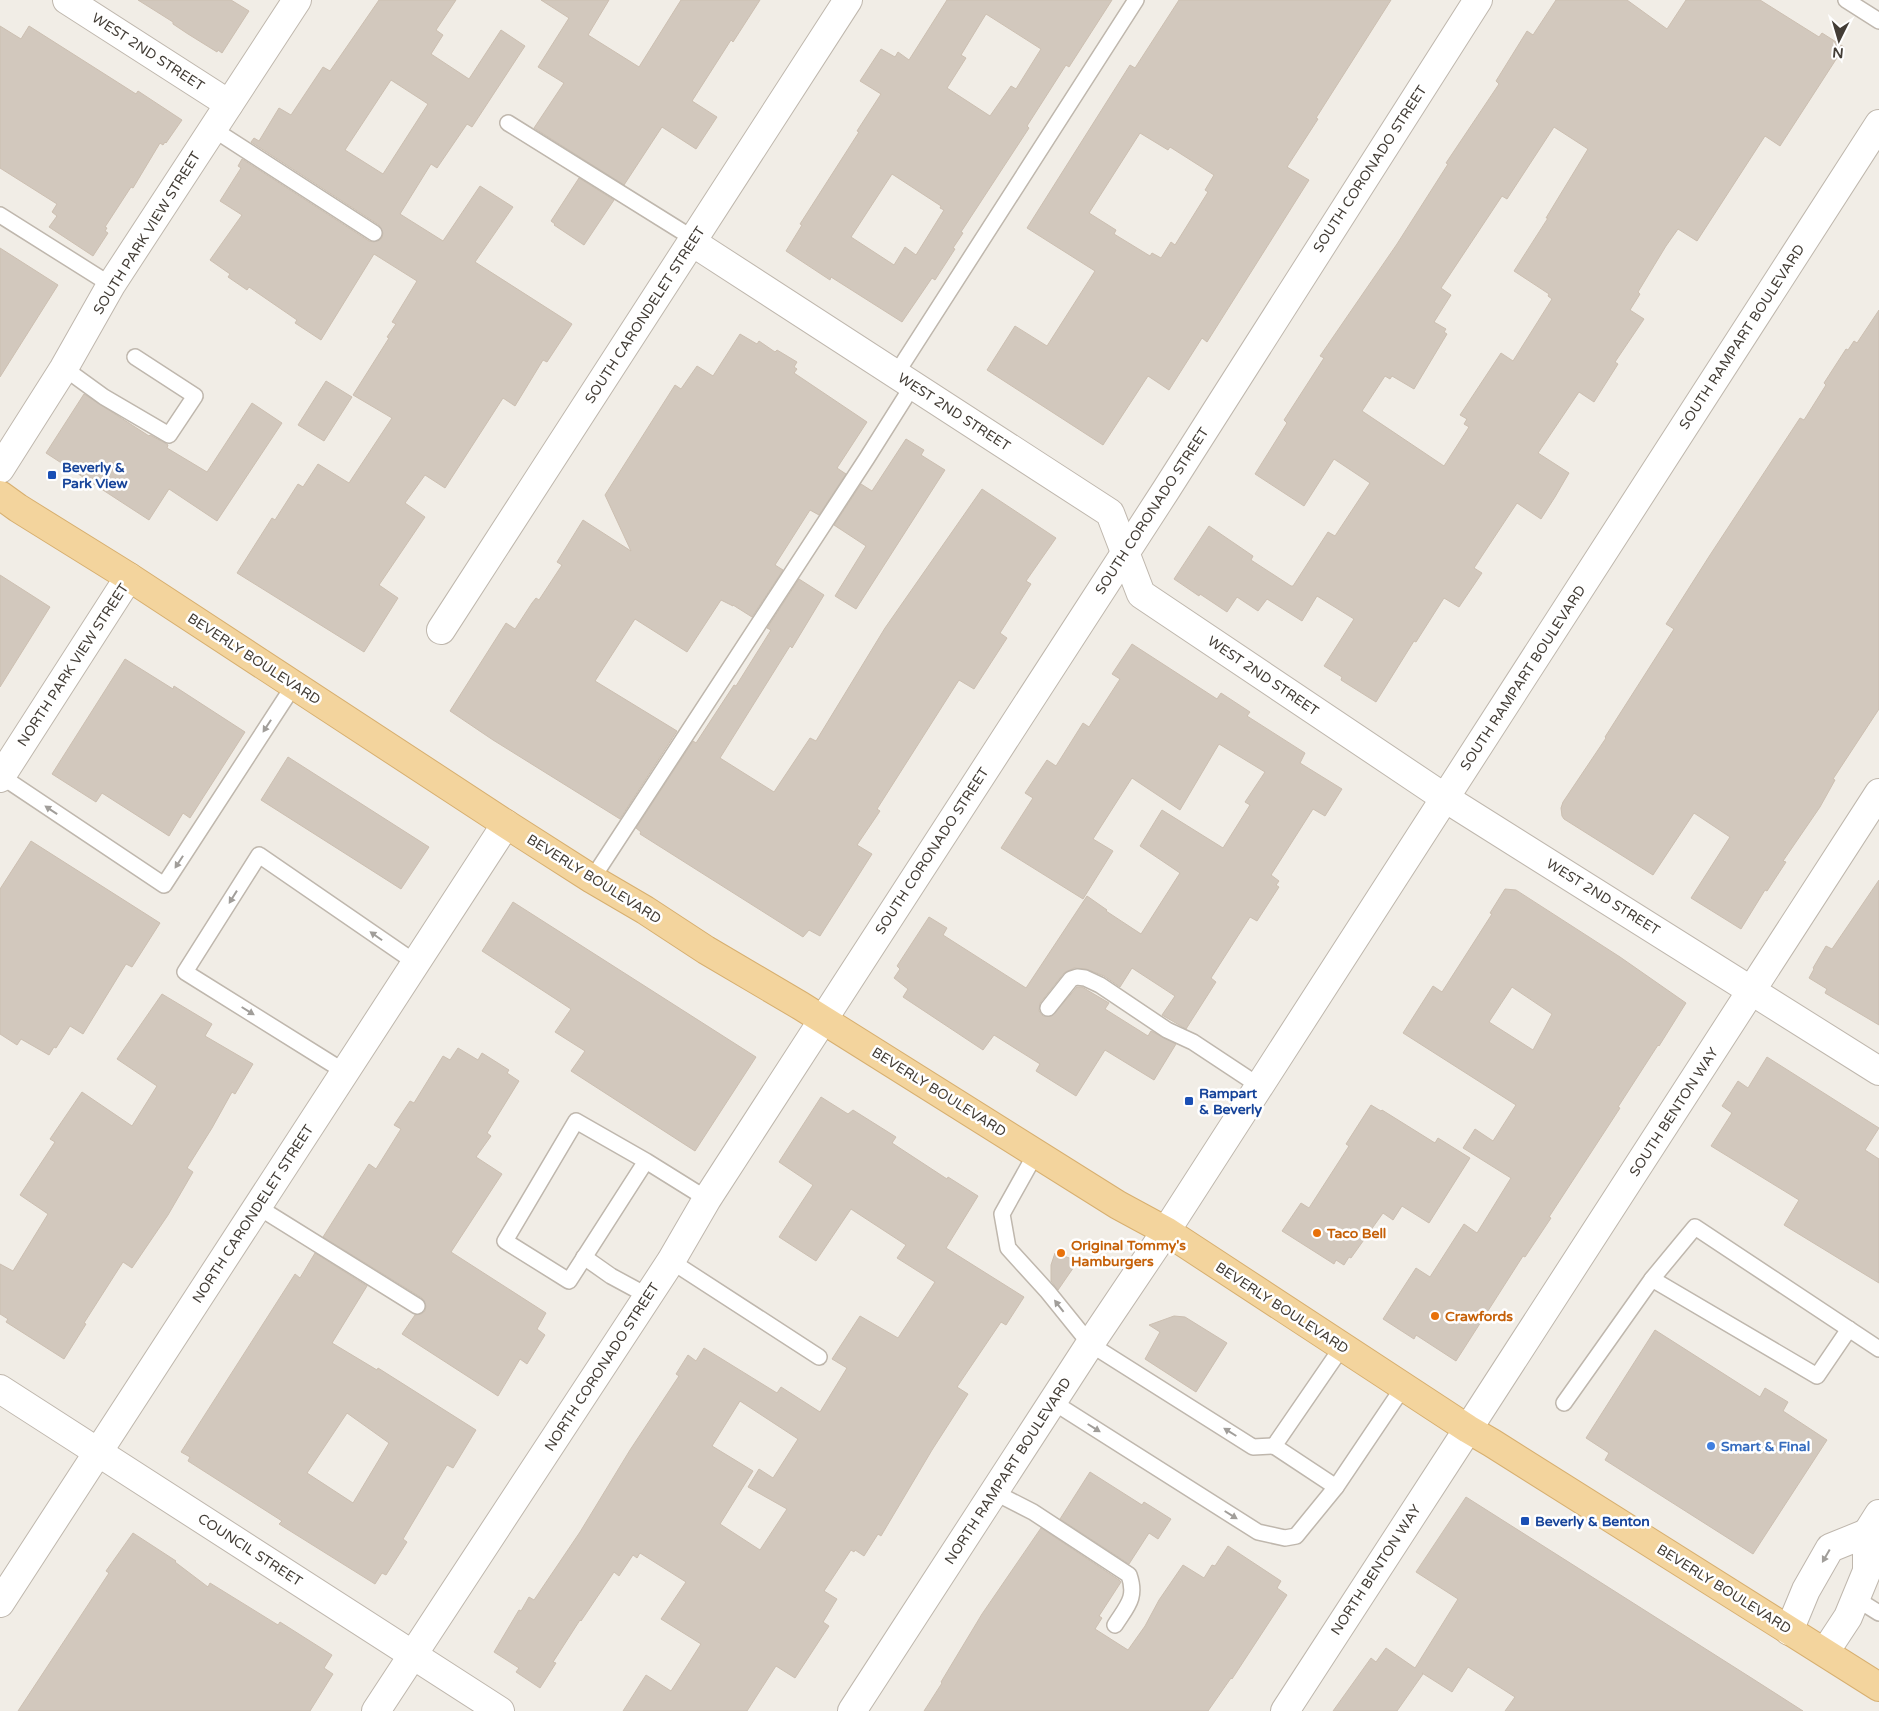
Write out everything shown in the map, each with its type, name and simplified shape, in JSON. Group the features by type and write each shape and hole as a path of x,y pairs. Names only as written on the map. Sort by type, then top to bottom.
{"main road":[{"name":"BEVERLY BOULEVARD","path":"0,495 130,577 592,879 823,1020 1118,1205 1166,1231 1404,1386 1468,1430 1492,1442 1879,1687"}],"street":[{"name":"WEST 2ND STREET","path":"67,0 229,104"},
{"name":"SOUTH PARK VIEW STREET","path":"0,469 64,368 111,285 297,0"},
{"name":"SOUTH CARONDELET STREET","path":"441,630 848,0"},
{"name":"SOUTH CORONADO STREET","path":"823,1020 1125,553 1478,0"},
{"name":"SOUTH RAMPART BOULEVARD","path":"1166,1231 1879,124"},
{"name":"WEST 2ND STREET","path":"693,240 904,380 1110,513 1142,594 1445,798 1879,1071"},
{"name":"NORTH PARK VIEW STREET","path":"0,777 130,577"},
{"name":"SOUTH BENTON WAY","path":"1468,1430 1879,793"},
{"name":"NORTH CARONDELET STREET","path":"0,1603 506,824"},
{"name":"NORTH CORONADO STREET","path":"376,1711 671,1261 707,1199 823,1020"},
{"name":"NORTH RAMPART BOULEVARD","path":"852,1711 1090,1344 1166,1231"},
{"name":"COUNCIL STREET","path":"0,1390 500,1711"},
{"name":"NORTH BENTON WAY","path":"1285,1711 1468,1430"},
{"path":"1789,1631 1806,1590 1830,1548 1873,1523"},
{"path":"1825,1652 1848,1617 1868,1571 1873,1523"}],"lane":[{"path":"592,879 867,458 904,380 1136,0"},
{"path":"1846,0 1879,21"},
{"path":"508,122 693,240"},
{"path":"213,129 374,233"},
{"path":"0,215 111,285"},
{"path":"64,368 104,397 170,436 195,396 135,357"},
{"path":"0,777 164,884 294,684"},
{"path":"345,1072 185,972 259,856 416,964"},
{"path":"1048,1008 1071,979 1077,977 1085,978 1100,985 1167,1030 1193,1042 1258,1086"},
{"path":"646,1161 569,1281 505,1241 576,1121 646,1161 707,1199"},
{"path":"1036,1153 1002,1214 1008,1248 1048,1292 1090,1344 1253,1447 1274,1446 1336,1487"},
{"path":"258,1206 417,1306"},
{"path":"1564,1403 1652,1279 1695,1227 1879,1349"},
{"path":"584,1257 612,1276 648,1296"},
{"path":"671,1261 818,1357"},
{"path":"1652,1279 1817,1376 1849,1329"},
{"path":"1274,1446 1342,1347"},
{"path":"1053,1402 1258,1532 1285,1538 1296,1536 1336,1487 1404,1386"},
{"path":"994,1492 1039,1515 1129,1575 1133,1586 1133,1595 1115,1625"},
{"path":"1855,1598 1879,1613"}],"building":[{"path":"138,0 231,0 249,11 222,53 218,50 217,52 188,34"},
{"path":"379,0 456,0 436,30 443,35 431,54 469,79 501,30 525,46 472,127 467,124 437,168 431,164 400,214 443,241 480,186 513,207 475,262 572,324 547,362 543,360 515,406 503,398 445,488 425,475 405,503 425,517 379,585 398,598 364,652 237,573 272,518 275,520 298,484 303,487 318,464 349,483 392,418 353,395 389,338 387,337 396,324 392,322 417,281 374,254 321,340 295,323 297,320 249,287 247,290 228,277 230,274 210,260 242,215 220,201 241,168 238,166 242,159 369,241 374,242 382,238 383,233 379,225 251,142 254,138 259,141 279,108 291,115 323,67 330,71","holes":["391,80 428,104 383,174 345,150"]},
{"path":"541,0 609,0 588,35 639,67 681,0 760,0 733,42 731,40 692,101 717,117 696,149 662,127 624,185 534,128 564,83 538,67 569,18"},
{"path":"947,0 1112,0 1069,67 1066,65 1027,126 1029,128 961,232 963,233 953,248 955,249 935,280 932,278 902,322 831,277 830,280 786,251 802,225 800,224 881,94 860,81 881,49 895,57 898,52 909,60","holes":["986,14 1041,49 1016,89 1011,86 990,116 947,88 966,58 961,55","892,174 941,206 940,208 944,210 916,255 905,247 894,265 851,237"]},
{"path":"1179,0 1391,0 1287,167 1309,180 1207,342 1202,338 1169,390 1148,376 1103,445 987,370 1015,326 1047,346 1095,271 1027,228 1130,65 1135,68","holes":["1140,133 1168,150 1170,147 1214,175 1205,190 1208,192 1175,245 1171,242 1161,258 1152,253 1150,256 1114,234 1116,230 1089,213"]},
{"path":"1556,0 1627,0 1667,29 1686,0 1760,0 1819,37 1822,33 1844,47 1780,146 1765,136 1697,241 1678,229 1638,292 1640,294 1630,310 1644,319 1615,362 1618,364 1594,402 1579,392 1538,453 1569,473 1541,519 1517,503 1474,568 1482,573 1459,607 1444,598 1416,642 1414,641 1376,702 1341,680 1342,677 1324,666 1354,619 1317,596 1302,621 1267,599 1258,611 1237,597 1227,612 1174,579 1209,526 1253,556 1251,560 1293,586 1328,532 1335,536 1370,483 1334,459 1304,506 1255,474 1287,423 1284,420 1324,358 1320,356 1397,244 1448,164 1446,163 1499,84 1496,81 1527,31 1533,35","holes":["1554,127 1588,149 1546,218 1548,218 1514,271 1549,294 1548,296 1552,299 1513,361 1501,353 1460,415 1467,419 1464,424 1469,427 1444,466 1362,411 1385,376 1390,379 1392,376 1414,389 1447,334 1444,332 1446,329 1434,322 1451,295 1441,288 1502,196 1507,199"]},
{"path":"0,26 21,39 29,26 136,94 138,91 182,120 166,143 163,145 160,143 133,188 131,187 105,227 107,228 105,231 108,233 93,256 49,227 57,216 52,212 57,204 0,168"},
{"path":"579,178 614,200 584,245 551,221"},
{"path":"0,248 58,285 0,377"},
{"path":"1879,310 1879,709 1833,779 1835,780 1820,807 1783,861 1786,862 1767,891 1765,890 1741,929 1691,898 1730,837 1694,813 1653,875 1564,819 1561,808 1563,802 1606,738 1674,629 1666,624 1710,555 1800,418 1804,420 1826,385 1824,383 1846,349 1848,350 1854,341 1857,343"},
{"path":"740,334 757,344 759,341 775,352 777,350 797,362 794,367 797,369 794,373 867,422 837,468 846,474 819,515 810,510 775,565 783,570 752,617 721,600 687,652 635,619 595,681 677,731 620,819 450,711 506,623 515,629 536,598 539,600 562,565 557,562 583,520 631,551 605,495 675,385 681,389 697,366 713,376"},
{"path":"326,381 352,397 324,441 298,425"},
{"path":"84,394 149,436 165,443 168,445 167,448 207,472 252,403 282,423 217,521 169,489 149,520 46,453"},
{"path":"906,439 924,450 921,455 945,470 856,609 835,596 866,546 834,525 861,484 872,491"},
{"path":"982,489 1056,538 1026,581 1031,584 1000,633 1007,638 974,689 959,680 877,809 880,811 857,845 872,854 820,936 809,930 803,937 640,834 641,832 636,828 693,741 696,743 734,685 736,686 771,630 767,628 799,579 824,595 792,648 790,646 720,758 774,792 810,738 816,741 885,628"},
{"path":"0,575 50,607 0,687"},
{"path":"1132,644 1217,699 1221,693 1250,712 1247,716 1305,753 1300,763 1342,789 1325,816 1313,809 1271,875 1279,881 1276,885 1279,887 1257,921 1250,917 1211,978 1216,982 1186,1029 1162,1015 1175,996 1132,968 1120,987 1104,976 1086,969 1074,968 1064,973 1040,1003 1039,1011 1043,1016 1052,1016 1077,987 1082,987 1109,1003 1105,1009 1148,1036 1151,1031 1176,1044 1154,1080 1105,1050 1076,1096 1036,1071 1040,1064 994,1035 983,1050 903,997 908,989 894,978 900,969 897,966 929,917 947,928 943,935 1026,988 1087,896 1141,934 1180,873 1140,846 1162,810 1223,848 1250,805 1245,802 1265,772 1219,744 1180,810 1132,778 1093,839 1113,851 1083,899 1001,848 1033,798 1025,793 1047,760 1056,766 1083,723 1089,727 1120,679 1112,674"},
{"path":"125,659 173,689 174,686 245,732 190,818 183,813 169,836 102,793 96,802 52,774"},
{"path":"288,757 429,847 401,889 261,800"},
{"path":"31,841 160,923 132,967 126,964 83,1034 70,1026 56,1048 54,1047 49,1055 21,1039 17,1045 0,1034 0,889"},
{"path":"1879,880 1879,1025 1825,993 1827,989 1809,978 1826,946 1832,949"},
{"path":"1505,889 1516,890 1620,957 1686,1003 1618,1107 1620,1108 1549,1217 1551,1218 1525,1257 1523,1256 1456,1361 1416,1335 1414,1339 1383,1319 1416,1268 1430,1277 1464,1224 1477,1233 1511,1178 1463,1148 1475,1129 1493,1141 1516,1105 1403,1033 1433,986 1442,992 1492,914 1490,913","holes":["1512,987 1552,1014 1533,1050 1489,1022"]},
{"path":"513,902 756,1057 695,1151 571,1071 585,1051 555,1032 571,1009 482,951"},
{"path":"162,994 212,1024 205,1036 253,1064 235,1094 232,1092 187,1168 193,1172 168,1215 132,1268 123,1262 84,1323 86,1324 64,1359 6,1322 8,1319 0,1314 0,1264 13,1271 48,1214 20,1195 55,1142 50,1139 82,1092 132,1126 157,1086 117,1059"},
{"path":"458,1048 478,1060 482,1053 509,1070 507,1073 519,1081 487,1133 491,1136 476,1157 502,1174 451,1252 546,1313 537,1329 545,1335 527,1364 520,1359 498,1396 402,1334 415,1315 425,1311 426,1306 422,1298 323,1237 369,1164 376,1169 401,1129 394,1125 410,1101 414,1103 443,1056 450,1060"},
{"path":"1767,1057 1879,1128 1865,1150 1879,1159 1879,1283 1784,1225 1799,1200 1711,1146 1732,1113 1722,1106 1738,1081 1748,1088"},
{"path":"821,1097 848,1114 853,1110 896,1137 892,1143 947,1179 948,1177 978,1196 946,1248 1024,1297 1006,1325 1001,1322 957,1387 968,1394 881,1536 878,1534 864,1556 855,1550 854,1552 851,1550 824,1591 837,1599 823,1622 829,1626 795,1678 776,1666 747,1711 623,1711 646,1675 671,1691 701,1644 661,1619 686,1582 640,1553 637,1558 633,1555 619,1576 614,1572 553,1662 556,1663 540,1688 516,1672 519,1668 494,1652 519,1610 521,1611 529,1597 534,1600 580,1532 630,1450 679,1376 676,1374 688,1355 696,1361 704,1348 777,1393 781,1387 820,1412 847,1368 832,1359 860,1316 898,1338 935,1282 897,1258 906,1245 851,1209 816,1261 779,1237 813,1185 779,1162","holes":["740,1401 798,1439 773,1478 759,1469 748,1487 787,1509 760,1550 720,1524 753,1471 712,1446"]},
{"path":"1371,1105 1435,1143 1438,1138 1470,1158 1429,1223 1402,1206 1393,1220 1383,1213 1351,1258 1349,1257 1344,1265 1336,1260 1334,1264 1282,1231 1301,1203 1309,1208 1349,1146 1346,1144"},
{"path":"315,1253 367,1286 332,1343 377,1370 378,1368 476,1430 453,1468 447,1465 403,1539 407,1542 386,1575 382,1573 375,1584 279,1524 282,1521 188,1461 190,1457 181,1452 295,1274 300,1278","holes":["347,1413 389,1443 353,1503 307,1473"]},
{"path":"1055,1253 1078,1261 1058,1290 1051,1281 1051,1265"},
{"path":"1174,1316 1185,1317 1227,1343 1196,1392 1145,1359 1160,1332 1149,1325"},
{"name":"Smart & Final","path":"1655,1330 1760,1397 1765,1388 1788,1402 1783,1411 1827,1440 1753,1554 1605,1460 1609,1453 1586,1438"},
{"path":"1090,1472 1142,1505 1144,1502 1171,1519 1158,1539 1149,1533 1129,1564 1060,1519"},
{"path":"1466,1497 1803,1711 1505,1711 1515,1697 1468,1667 1452,1692 1422,1673 1397,1711 1333,1711 1371,1658 1376,1662 1386,1648 1415,1668 1458,1599 1416,1572"},
{"path":"1041,1528 1121,1582 1099,1616 1102,1618 1095,1629 1128,1650 1183,1565 1204,1578 1212,1565 1215,1566 1228,1546 1281,1581 1277,1588 1287,1595 1232,1679 1208,1711 924,1711 982,1614"},
{"path":"133,1533 176,1561 208,1587 210,1583 278,1625 280,1622 332,1655 324,1668 333,1674 310,1711 18,1711 109,1573 106,1571"}],"place":[{"name":"Beverly & Park View","path":"52,475"},
{"name":"Rampart & Beverly","path":"1189,1101"},
{"name":"Taco Bell","path":"1317,1233"},
{"name":"Original Tommy's Hamburgers","path":"1061,1253"},
{"name":"Crawfords","path":"1435,1316"},
{"name":"Smart & Final","path":"1711,1446"},
{"name":"Beverly & Benton","path":"1525,1521"}]}
